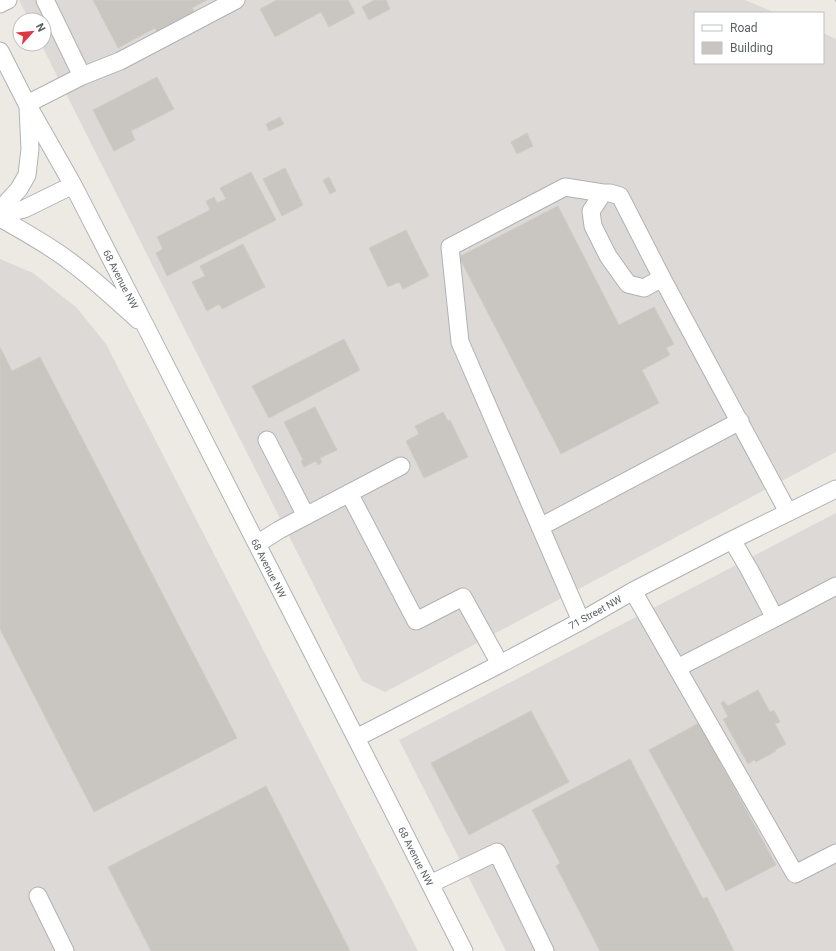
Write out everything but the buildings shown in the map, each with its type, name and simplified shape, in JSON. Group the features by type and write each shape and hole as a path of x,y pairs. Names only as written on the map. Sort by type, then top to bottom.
{"street":[{"path":"0,4 8,0"},
{"path":"45,0 82,76"},
{"path":"0,210 19,189 27,175 30,149 27,104 82,76 120,61 236,0"},
{"name":"68 Avenue NW","path":"0,51 27,104 73,185 464,951"},
{"path":"0,214 24,208 73,185"},
{"path":"581,621 460,342 450,247 565,187 610,193 620,196 662,278 788,512"},
{"path":"603,193 591,210 594,226 608,256 628,284 644,288 662,278"},
{"path":"0,218 46,244 91,277 146,327"},
{"path":"540,527 740,421"},
{"path":"267,440 306,516"},
{"path":"257,544 275,532 401,466"},
{"name":"71 Street NW","path":"356,738 500,664 581,621 633,591 788,512 836,490"},
{"path":"349,494 416,621 463,597 500,664"},
{"path":"732,540 775,618"},
{"path":"677,668 836,586"},
{"path":"633,591 795,874 836,853"},
{"path":"430,884 497,852 545,951"},
{"path":"38,896 65,951"}],"shaded area":[{"path":"19,0 745,0 774,12 694,12 694,64 824,64 824,33 836,39 836,452 385,692 362,681 45,52 52,52 52,12 25,12"},
{"path":"0,259 33,273 77,308 106,344 418,951 0,951"},
{"path":"836,513 836,951 506,951 399,740"}]}
